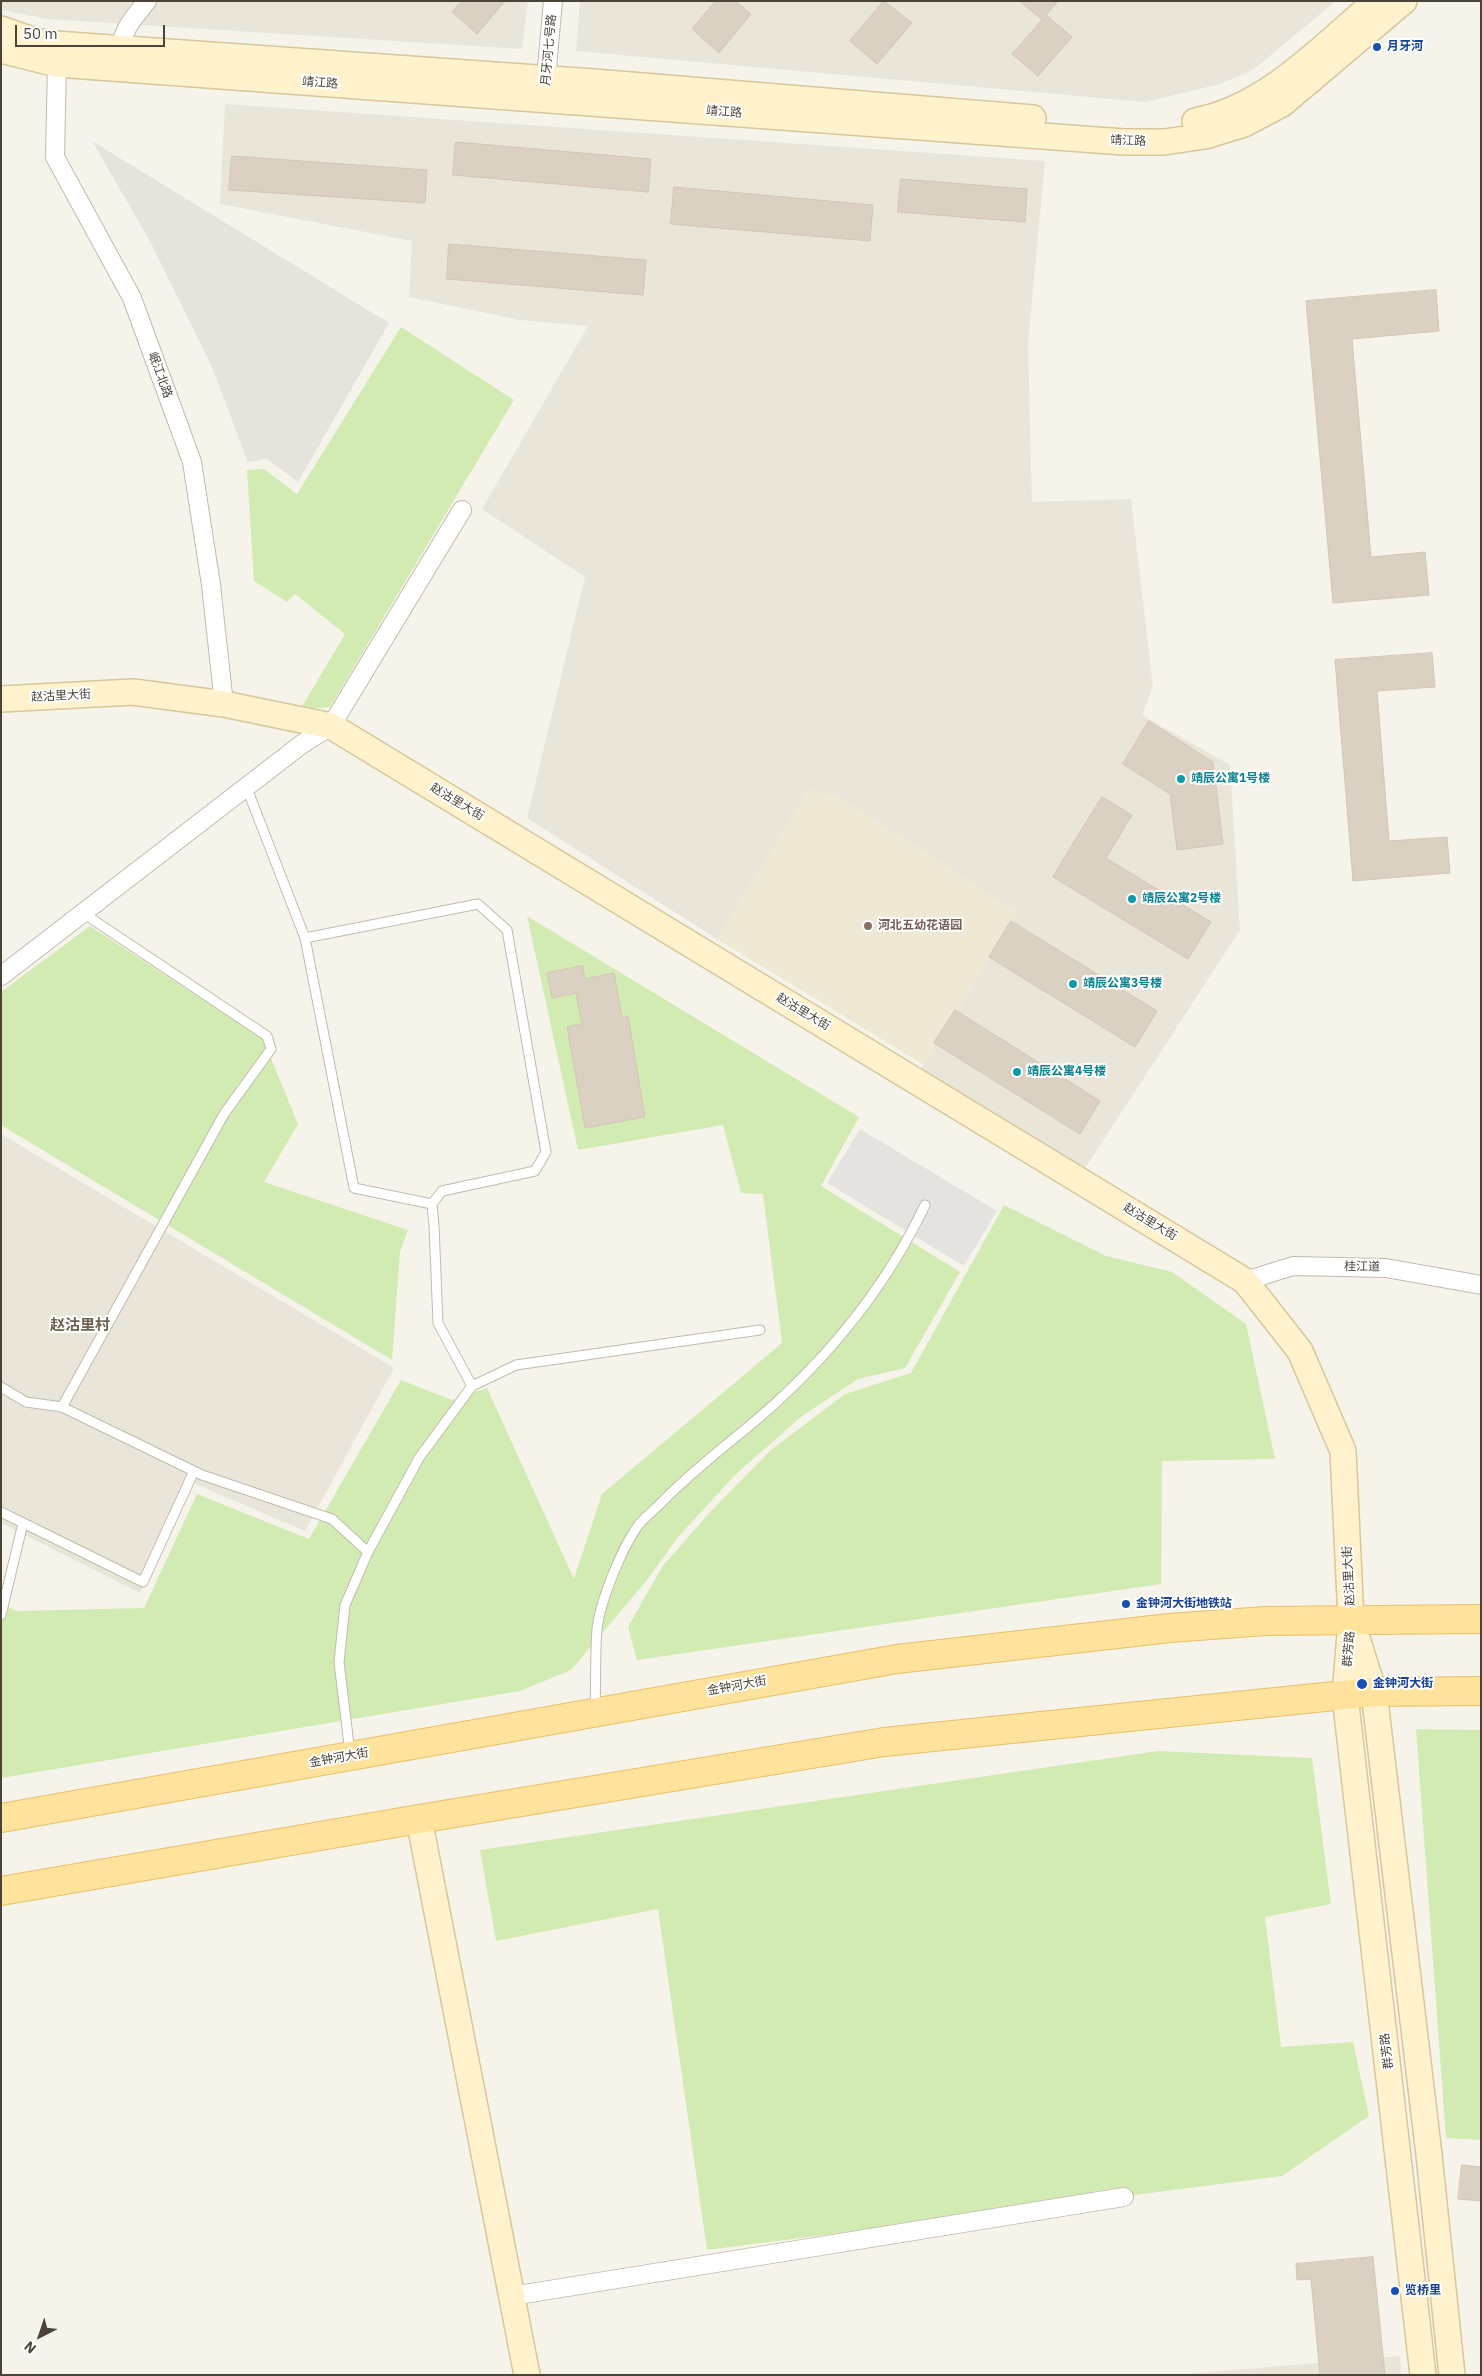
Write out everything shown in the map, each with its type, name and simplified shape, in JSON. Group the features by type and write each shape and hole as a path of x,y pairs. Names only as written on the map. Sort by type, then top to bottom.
{"main road":[{"name":"金钟河大街","path":"1,1818 898,1659 1170,1628 1265,1621 1481,1619"},
{"path":"1,1891 884,1742 1374,1692 1481,1691"}],"street":[{"path":"120,58 124,33 148,1"},
{"name":"月牙河七号路","path":"545,90 553,1"},
{"name":"靖江路","path":"545,90 594,82 1133,126 1168,125 1209,118 1245,104 1278,84 1376,1"},
{"name":"靖江路","path":"1,30 36,41 120,58 545,90 1115,141 1164,142 1205,136 1244,124 1282,104 1404,1"},
{"name":"靖江路","path":"1,50 57,64 120,58"},
{"name":"岷江北路","path":"57,64 55,157 132,298 192,462 211,585 224,704"},
{"path":"1,976 246,786 302,744 331,726 462,510"},
{"name":"赵沽里大街","path":"1,699 133,692 224,704 331,726 1245,1281 1300,1351 1343,1451 1352,1621"},
{"name":"桂江道","path":"1245,1281 1293,1266 1358,1267 1386,1268 1481,1285"},
{"name":"群芳路","path":"1352,1621 1374,1692 1429,2155 1452,2375"},
{"name":"群芳路","path":"1352,1621 1345,1696 1423,2375"},
{"path":"419,1819 527,2375"},
{"path":"512,2296 1124,2197"}],"lane":[{"path":"246,786 305,938 354,1188 432,1204"},
{"path":"305,938 478,904 507,930 546,1152 535,1171 442,1191 432,1204 438,1323 472,1386"},
{"path":"62,1408 224,1114 271,1049 267,1036 82,913"},
{"path":"595,1712 597,1628 611,1579 637,1527 720,1448 805,1376 841,1336 880,1285 914,1229 925,1205"},
{"path":"350,1756 340,1662 345,1605 368,1552 419,1458 472,1386 516,1365 760,1330"},
{"path":"1,1387 26,1402 62,1408 194,1471 332,1519 368,1552"},
{"path":"1,1512 143,1582 194,1471"},
{"path":"1,1615 23,1523"}],"shaded area":[{"path":"1,1 528,1 522,49 47,19 1,10"},
{"path":"580,1 1336,1 1253,70 1220,84 1145,102 576,51"},
{"path":"225,104 1045,161 1028,343 1032,502 1131,499 1153,687 1142,715 1230,765 1240,930 1082,1173 918,1074 1018,913 809,790 717,939 527,818 585,577 482,509 588,326 520,320 409,297 412,241 220,204"},
{"path":"92,141 389,323 298,482 267,459 248,462 211,365 151,243"},
{"name":"河北五幼花语园","path":"809,790 837,795 1019,913 924,1065 717,939"},
{"path":"860,1129 997,1211 964,1266 827,1183"},
{"path":"1,1134 394,1368 305,1531 193,1483 140,1593 1,1523"},
{"path":"1400,2356 1401,2375 1174,2375"}],"green space":[{"path":"401,327 514,400 330,707 300,710 345,634 295,594 287,602 254,581 247,470 264,469 297,494"},
{"path":"527,916 859,1117 821,1186 960,1272 905,1368 858,1379 802,1416 736,1474 678,1537 647,1580 571,1670 520,1691 1,1778 1,1603 16,1611 144,1608 197,1494 309,1539 401,1380 452,1400 487,1388 574,1579 602,1494 782,1343 763,1194 741,1193 723,1125 578,1150"},
{"path":"90,926 263,1039 298,1124 264,1182 408,1230 400,1252 392,1360 1,1125 1,992"},
{"path":"1004,1205 1106,1256 1172,1272 1246,1324 1275,1459 1162,1461 1161,1584 637,1660 628,1627 662,1567 710,1512 771,1450 845,1394 911,1373"},
{"path":"1416,1729 1481,1730 1481,2140 1446,2138"},
{"path":"1158,1751 1312,1758 1331,1904 1265,1917 1281,2047 1353,2042 1369,2116 1282,2176 707,2250 658,1909 496,1941 480,1850"}],"building":[{"path":"462,1 505,1 477,34 452,12"},
{"path":"716,1 735,1 751,14 719,53 692,29"},
{"path":"884,1 912,23 877,64 850,41"},
{"path":"1020,1 1058,1 1046,15 1072,37 1038,76 1012,54 1042,20"},
{"path":"456,142 651,159 648,192 453,175"},
{"path":"232,156 427,170 425,203 229,190"},
{"path":"901,179 1027,189 1025,222 898,212"},
{"path":"674,187 873,205 870,241 671,224"},
{"path":"449,244 646,260 643,295 447,279"},
{"path":"1436,290 1439,331 1352,339 1371,557 1425,552 1429,595 1333,603 1306,301"},
{"path":"1432,653 1435,687 1377,691 1389,841 1447,837 1450,873 1353,881 1335,660"},
{"name":"靖辰公寓1号楼","path":"1149,721 1213,762 1223,844 1177,850 1170,794 1123,764"},
{"name":"靖辰公寓2号楼","path":"1102,797 1132,815 1106,858 1211,922 1188,959 1053,877"},
{"name":"靖辰公寓3号楼","path":"1011,921 1157,1011 1135,1047 989,957"},
{"path":"583,966 585,979 614,973 622,1017 628,1016 645,1117 585,1128 567,1027 582,1024 576,993 552,998 547,973"},
{"name":"靖辰公寓4号楼","path":"955,1010 1100,1101 1080,1134 934,1043"},
{"path":"1462,2165 1481,2167 1481,2201 1458,2199"},
{"path":"1373,2257 1385,2375 1320,2375 1311,2279 1297,2280 1296,2264"}],"place":[{"name":"月牙河","path":"1377,47"},
{"name":"靖辰公寓1号楼","path":"1181,779"},
{"name":"靖辰公寓2号楼","path":"1132,899"},
{"name":"河北五幼花语园","path":"868,926"},
{"name":"靖辰公寓3号楼","path":"1073,984"},
{"name":"靖辰公寓4号楼","path":"1017,1072"},
{"name":"金钟河大街地铁站","path":"1126,1604"},
{"name":"金钟河大街","path":"1362,1684"},
{"name":"览桥里","path":"1395,2291"}],"district":[{"name":"赵沽里村","path":"80,1326"}]}
